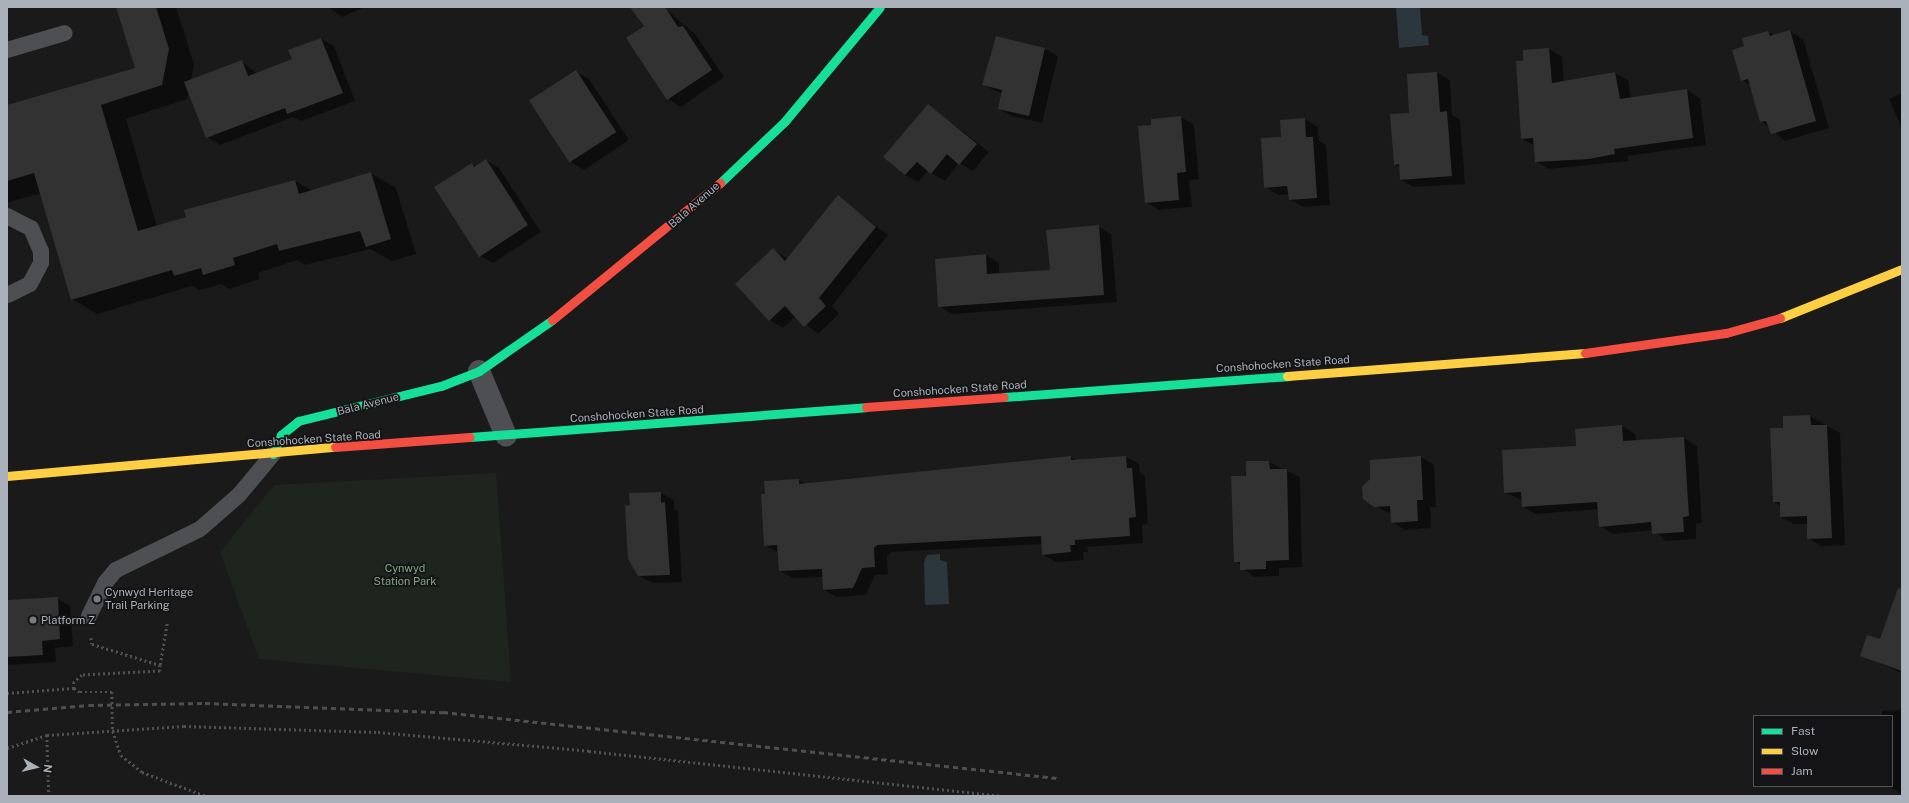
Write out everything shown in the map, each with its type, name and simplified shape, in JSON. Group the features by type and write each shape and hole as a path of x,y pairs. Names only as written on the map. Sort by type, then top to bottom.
{"main road":[{"name":"Bala Avenue","path":"273,454 281,435 298,421 441,386 478,371 566,310 719,184 785,121 880,7"},
{"name":"Conshohocken State Road","path":"7,476 273,454 1614,351 1719,334 1782,317 1902,269"}],"street":[{"path":"478,371 506,436"}],"lane":[{"path":"7,50 65,33"},
{"path":"7,216 31,228 41,251 41,263 30,284 7,295"},
{"path":"89,616 105,583 116,570 200,529 239,495 273,454"}],"path":[{"path":"89,616 92,644 160,665"},
{"path":"74,688 74,682 82,675 160,671 167,623"},
{"path":"7,693 74,688 80,692 112,692 113,731 121,755 130,765 206,796"},
{"path":"7,748 47,735 184,726 378,732 590,750 1005,796"},
{"path":"47,735 49,796"}],"green space":[{"name":"Cynwyd Station Park","path":"496,473 511,682 259,659 220,552 274,485"}],"shaded area":[{"path":"1396,7 1420,7 1422,35 1428,36 1429,45 1399,48"},
{"path":"940,554 940,560 947,562 949,604 925,605 924,562 927,555"}],"building":[{"path":"116,7 156,7 169,49 162,85 101,105 138,231 186,217 184,210 295,180 299,194 371,172 391,239 366,247 360,231 279,251 277,244 233,258 235,265 203,275 201,268 174,276 172,270 71,300 34,173 7,181 7,105 135,68"},
{"path":"630,7 665,7 678,27 683,26 712,70 667,100 626,38 644,26"},
{"path":"1790,30 1816,121 1771,134 1766,121 1760,122 1748,79 1741,81 1732,50 1744,46 1742,38 1768,31 1770,36"},
{"path":"996,36 1045,48 1029,116 998,109 1002,90 982,85"},
{"path":"321,38 343,93 287,114 285,108 206,138 184,82 242,60 248,76 292,59 288,50"},
{"path":"1549,48 1552,83 1615,72 1620,99 1687,89 1693,138 1614,149 1615,154 1589,159 1535,162 1533,138 1521,139 1516,61 1523,61 1523,50"},
{"path":"576,70 616,132 569,163 529,100"},
{"path":"1437,72 1440,112 1447,111 1452,176 1400,180 1399,164 1394,165 1390,114 1409,113 1407,74"},
{"path":"928,104 977,144 959,165 947,154 931,174 917,162 905,175 883,157"},
{"path":"1181,116 1186,172 1177,173 1179,200 1145,203 1138,126 1151,125 1151,119"},
{"path":"1305,118 1306,137 1313,137 1317,198 1289,200 1287,186 1264,188 1261,138 1281,137 1280,120"},
{"path":"486,159 528,225 479,257 434,187 472,163 474,167"},
{"path":"838,195 876,227 819,298 826,306 804,327 785,306 769,321 735,284 773,248 785,261"},
{"path":"1099,225 1104,295 938,307 935,259 986,254 987,274 1050,270 1046,230"},
{"path":"1810,415 1811,425 1827,425 1832,538 1807,539 1807,516 1780,517 1780,502 1773,502 1770,428 1783,428 1783,416"},
{"path":"1622,425 1623,441 1684,437 1689,516 1683,517 1684,532 1652,534 1651,522 1599,527 1597,502 1522,507 1521,492 1504,493 1502,450 1576,446 1575,429"},
{"path":"1071,456 1071,460 1126,456 1127,468 1132,468 1136,517 1129,518 1130,536 1075,540 1075,545 1070,545 1071,552 1042,555 1041,536 877,545 874,548 875,567 862,568 853,588 823,590 822,569 779,571 777,545 764,546 761,494 765,494 764,481 799,479 799,484"},
{"path":"1421,456 1423,500 1417,500 1418,521 1391,523 1390,506 1374,507 1363,499 1362,487 1370,479 1370,460"},
{"path":"1246,461 1269,461 1270,469 1287,469 1289,560 1266,561 1266,569 1240,570 1240,562 1234,562 1231,476 1246,476"},
{"path":"661,492 661,503 665,502 670,575 638,576 628,559 625,506 630,505 629,493"},
{"path":"1898,588 1902,589 1902,671 1860,656 1867,635 1880,639"},
{"name":"Platform Z","path":"58,597 60,639 42,641 43,655 7,657 7,600"}],"railway":[{"path":"7,712 89,705 205,703 443,712 1057,778"}],"traffic: fast":[{"path":"720,183 785,121 880,7"},
{"path":"273,454 281,435 298,421 441,386 479,371 552,320"},
{"path":"1004,397 1287,376"},
{"path":"470,437 866,407"}],"traffic: slow":[{"path":"1780,318 1902,269"},
{"path":"1287,376 1585,353"},
{"path":"7,476 335,447"}],"traffic: jam":[{"path":"552,320 720,183"},
{"path":"1585,353 1726,333 1780,318"},
{"path":"866,407 1004,397"},
{"path":"335,447 470,437"}],"place":[{"name":"Cynwyd Heritage Trail Parking","path":"97,599"},
{"name":"Platform Z","path":"33,620"}]}
